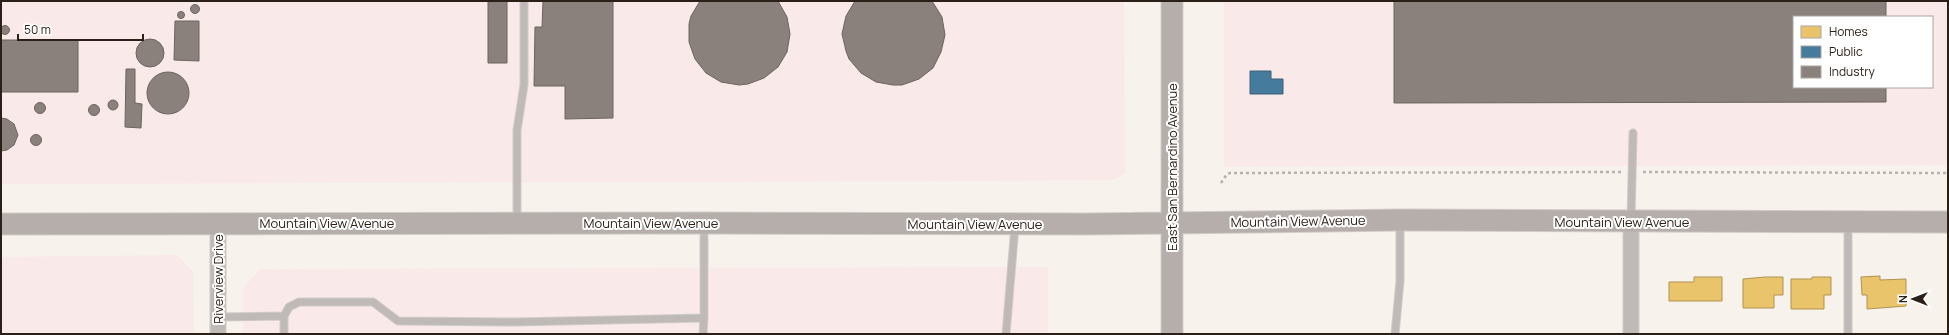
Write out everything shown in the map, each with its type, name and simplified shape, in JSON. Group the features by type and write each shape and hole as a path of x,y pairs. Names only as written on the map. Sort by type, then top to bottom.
{"street":[{"name":"East San Bernardino Avenue","path":"1172,1 1172,334"},
{"name":"Mountain View Avenue","path":"1,224 1086,224 1400,220 1948,222"},
{"path":"1631,222 1631,334"},
{"name":"Riverview Drive","path":"218,224 218,334"}],"lane":[{"path":"517,223 516,130 524,85 524,1"},
{"path":"1631,222 1633,133"},
{"path":"1396,334 1400,281 1400,220"},
{"path":"1848,221 1848,334"},
{"path":"704,223 704,334"},
{"path":"1006,334 1015,224"},
{"path":"284,334 284,316 289,307 299,302 373,302 398,321 515,322 704,318"},
{"path":"218,318 284,316"}],"path":[{"path":"1221,184 1226,174 1230,173 1948,173"}],"shaded area":[{"path":"1,1 1124,1 1125,173 1114,180 1,184"},
{"path":"1224,1 1948,1 1948,165 1224,167"},
{"path":"177,255 193,272 194,334 1,334 1,257"},
{"path":"1048,267 1048,334 243,334 243,289 259,269"}],"building: Homes":[{"path":"1880,276 1880,280 1906,279 1906,306 1867,309 1867,295 1862,295 1861,277"},
{"path":"1694,277 1722,277 1722,301 1669,301 1669,282 1694,282"},
{"path":"1783,277 1783,295 1774,295 1774,308 1743,308 1743,279"},
{"path":"1812,277 1831,277 1831,295 1824,295 1824,309 1791,309 1791,279 1812,279"}],"building: Public":[{"path":"1250,71 1271,71 1271,79 1283,79 1283,94 1250,94"}],"building: Industry":[{"path":"488,1 507,1 507,63 488,63"},
{"path":"543,1 613,1 613,118 565,119 565,86 534,86 535,27 542,27"},
{"path":"700,1 778,1 787,17 790,34 787,52 778,67 764,78 748,84 739,85 721,82 706,73 695,59 689,42 689,24 691,16"},
{"path":"855,1 932,1 942,17 945,35 941,52 933,68 919,79 902,85 876,82 861,73 849,59 842,34 846,16"},
{"path":"1394,1 1886,1 1886,16 1793,16 1793,88 1886,88 1886,102 1394,103"},
{"path":"193,5 197,5 199,9 197,13 193,13 191,11 191,7"},
{"path":"181,11 184,12 184,18 181,19 178,18 177,15 178,12"},
{"path":"175,21 199,21 199,61 174,60"},
{"path":"5,25 10,30 5,35 0,30"},
{"path":"150,39 160,43 164,53 160,63 150,67 140,63 136,53 140,43"},
{"path":"1,40 78,40 78,92 1,92"},
{"path":"126,69 135,69 135,103 142,104 141,128 125,127"},
{"path":"168,72 183,78 189,93 183,108 168,114 153,108 147,93 153,78"},
{"path":"111,100 115,100 117,101 117,109 111,110 108,107 108,103"},
{"path":"38,103 42,103 44,104 44,112 38,113 35,110 35,106"},
{"path":"94,104 98,106 100,110 98,114 94,116 90,114 88,110 90,106"},
{"path":"1,118 7,119 14,124 18,135 14,145 7,150 1,151"},
{"path":"34,135 38,135 40,136 40,144 34,145 31,142 31,138"}]}
